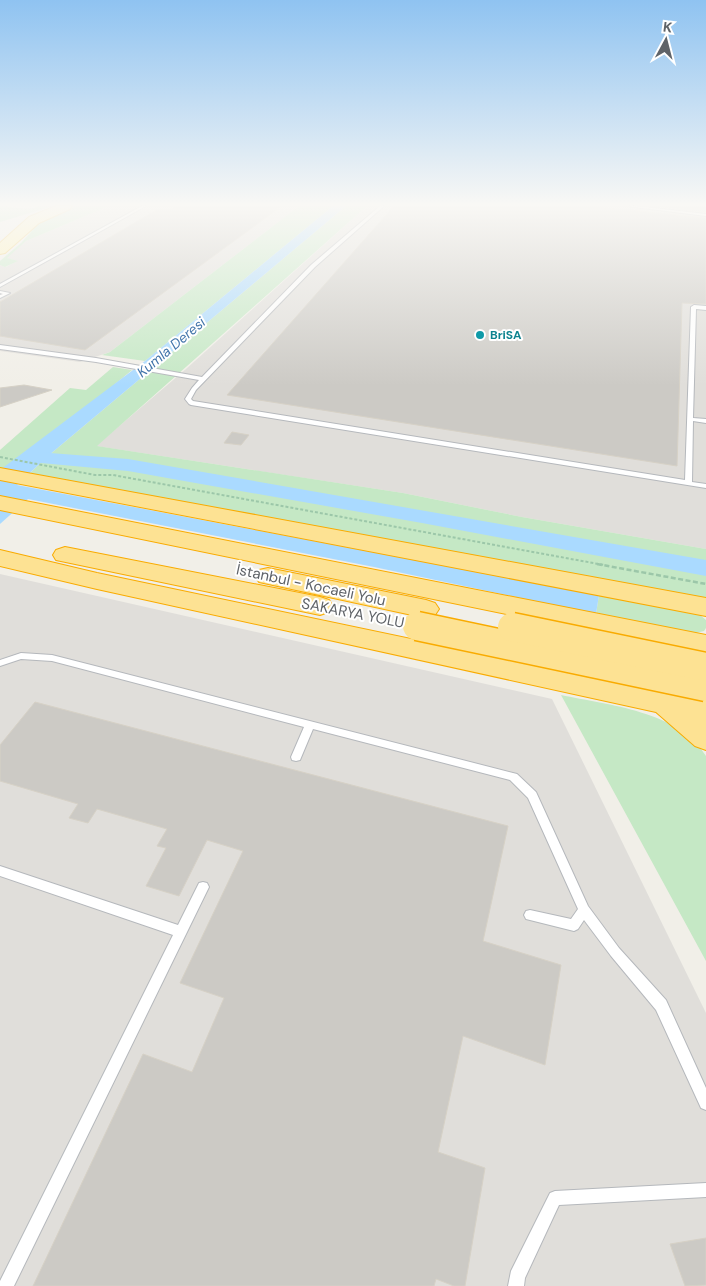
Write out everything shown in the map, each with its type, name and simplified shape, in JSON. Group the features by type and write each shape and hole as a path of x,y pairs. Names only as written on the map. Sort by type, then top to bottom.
{"highway":[{"path":"3,466 52,475 300,532 706,607"},
{"path":"4,528 227,549"},
{"path":"4,528 202,603 706,710"},
{"name":"İstanbul - Kocaeli Yolu","path":"4,528 41,529 422,618 706,650"},
{"name":"SAKARYA YOLU","path":"4,528 422,618 706,687"},
{"path":"41,529 227,549 635,630 706,650"},
{"path":"617,692 635,687 646,680 652,667 652,650 635,630"},
{"path":"662,702 706,738"}],"main road":[{"path":"706,650 689,657 684,671 689,684 706,710"}],"lane":[{"path":"0,286 36,266"},
{"path":"313,266 203,379 189,395 188,399 191,403 706,486"},
{"path":"0,292 8,293 0,297"},
{"path":"688,483 694,307 706,308"},
{"path":"0,346 110,362 203,379"},
{"path":"690,419 706,421"},
{"path":"0,663 21,656 52,658 513,777 532,795 584,910 615,952 661,1005 706,1103"},
{"path":"296,757 310,725"},
{"path":"0,871 181,932"},
{"path":"6,1286 203,887"},
{"path":"530,915 574,925 584,910"},
{"path":"516,1286 517,1278 555,1198 706,1190"}],"path":[{"path":"0,457 3,466 52,475 113,475 706,584"}],"shaded area":[{"path":"0,266 221,266 110,352 80,362 0,351"},
{"path":"300,266 706,266 706,549 522,517 403,493 96,446 186,369"},
{"path":"0,574 552,699 706,1013 706,1286 0,1286"}],"green space":[{"path":"221,266 260,266 145,361 102,355 110,352"},
{"path":"274,266 299,266 97,446 403,493 522,517 706,549 706,601 30,473"},
{"path":"113,367 132,370 3,469 0,468 0,450 70,388 86,390"},
{"path":"599,595 700,615 706,620 706,628 704,631 696,633 596,614"},
{"path":"561,695 641,712 661,720 679,729 694,741 706,756 706,961"}],"water":[{"name":"Kumla Deresi","path":"260,266 274,266 48,456 17,485 599,595 596,614 374,567 28,499 0,524 0,470 145,361"}],"building":[{"path":"61,266 200,266 85,350 0,336 0,302"},
{"name":"BriSA","path":"341,266 706,266 706,304 682,303 677,466 227,395"},
{"path":"24,385 52,390 0,407 0,388"},
{"path":"232,432 249,435 241,445 224,443"},
{"path":"35,702 508,826 483,941 561,965 545,1065 463,1036 438,1152 485,1168 465,1286 454,1286 436,1279 434,1286 33,1286 143,1054 192,1072 224,998 180,983 243,851 207,840 179,896 146,886 166,848 157,846 167,829 97,809 88,823 69,818 78,804 0,781 0,745"},
{"path":"706,1238 706,1285 685,1286 670,1244"}],"waterway":[{"path":"37,458 128,465 706,568"}],"place":[{"name":"BriSA","path":"480,335"}]}
